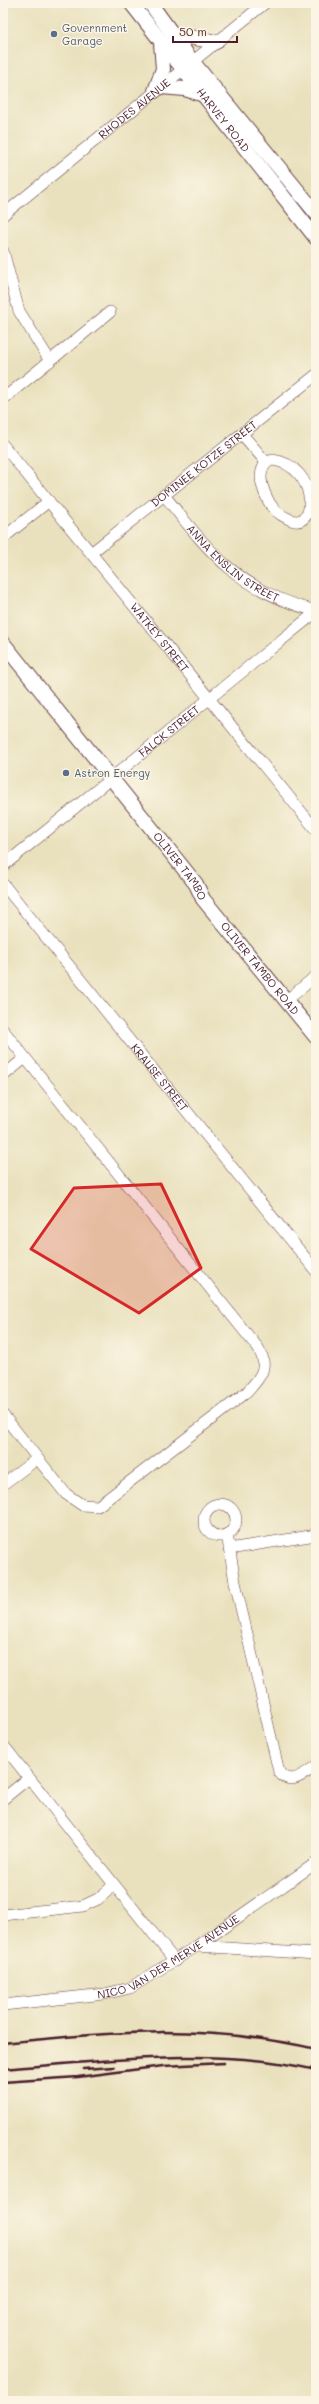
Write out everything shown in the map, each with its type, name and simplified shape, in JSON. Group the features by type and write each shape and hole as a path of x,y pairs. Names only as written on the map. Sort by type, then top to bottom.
{"main road":[{"name":"HARVEY ROAD","path":"131,3 167,38"},
{"name":"HARVEY ROAD","path":"150,3 167,38 187,66 316,213"},
{"path":"201,94 185,89 158,89 163,69 167,38 216,42"},
{"name":"HARVEY ROAD","path":"187,66 201,94 316,238"},
{"name":"OLIVER TAMBO","path":"3,643 109,780"},
{"name":"OLIVER TAMBO","path":"3,655 196,884 204,899"},
{"name":"OLIVER TAMBO ROAD","path":"204,899 316,1037"}],"street":[{"name":"RHODES AVENUE","path":"3,215 265,3"},
{"path":"3,251 19,311 50,361"},
{"path":"3,399 110,312"},
{"name":"DOMINEE KOTZE STREET","path":"91,553 316,375"},
{"path":"242,434 266,462"},
{"name":"WATKEY STREET","path":"3,445 208,700 316,830"},
{"path":"282,461 290,464 304,477 315,499 310,515 304,519 290,520 275,510 262,486 262,468 266,462 282,461"},
{"name":"ANNA ENSLIN STREET","path":"164,494 201,541 236,575 278,599 316,611"},
{"path":"3,538 49,501"},
{"name":"FALCK STREET","path":"3,866 316,611"},
{"name":"KRAUSE STREET","path":"3,884 316,1271"},
{"path":"287,1000 316,976"},
{"path":"3,1030 258,1348 264,1361 262,1374 246,1392 98,1506 91,1507 73,1501 37,1459 3,1415"},
{"path":"3,1076 25,1058"},
{"path":"3,1484 37,1459"},
{"path":"227,1534 229,1549 279,1772 286,1779 292,1780 316,1766"},
{"path":"229,1549 316,1535"},
{"path":"3,1745 176,1961"},
{"path":"3,1799 29,1778"},
{"name":"NICO VAN DER MERVE AVENUE","path":"3,2005 118,1992 139,1983 176,1961 316,1865"},
{"path":"3,1915 83,1906 98,1899 114,1885"},
{"path":"197,1946 316,1954"}],"highlighted area":[{"path":"161,1184 201,1268 139,1313 31,1249 74,1188"}],"railway":[{"path":"3,2043 83,2035 160,2032 237,2036 276,2041 316,2049"},
{"path":"3,2069 121,2059 199,2057 277,2063 316,2070"},
{"path":"3,2082 78,2077 163,2066 224,2063"},
{"path":"83,2069 115,2067"}],"place":[{"name":"Government Garage","path":"54,34"},
{"name":"Astron Energy","path":"66,773"}]}
